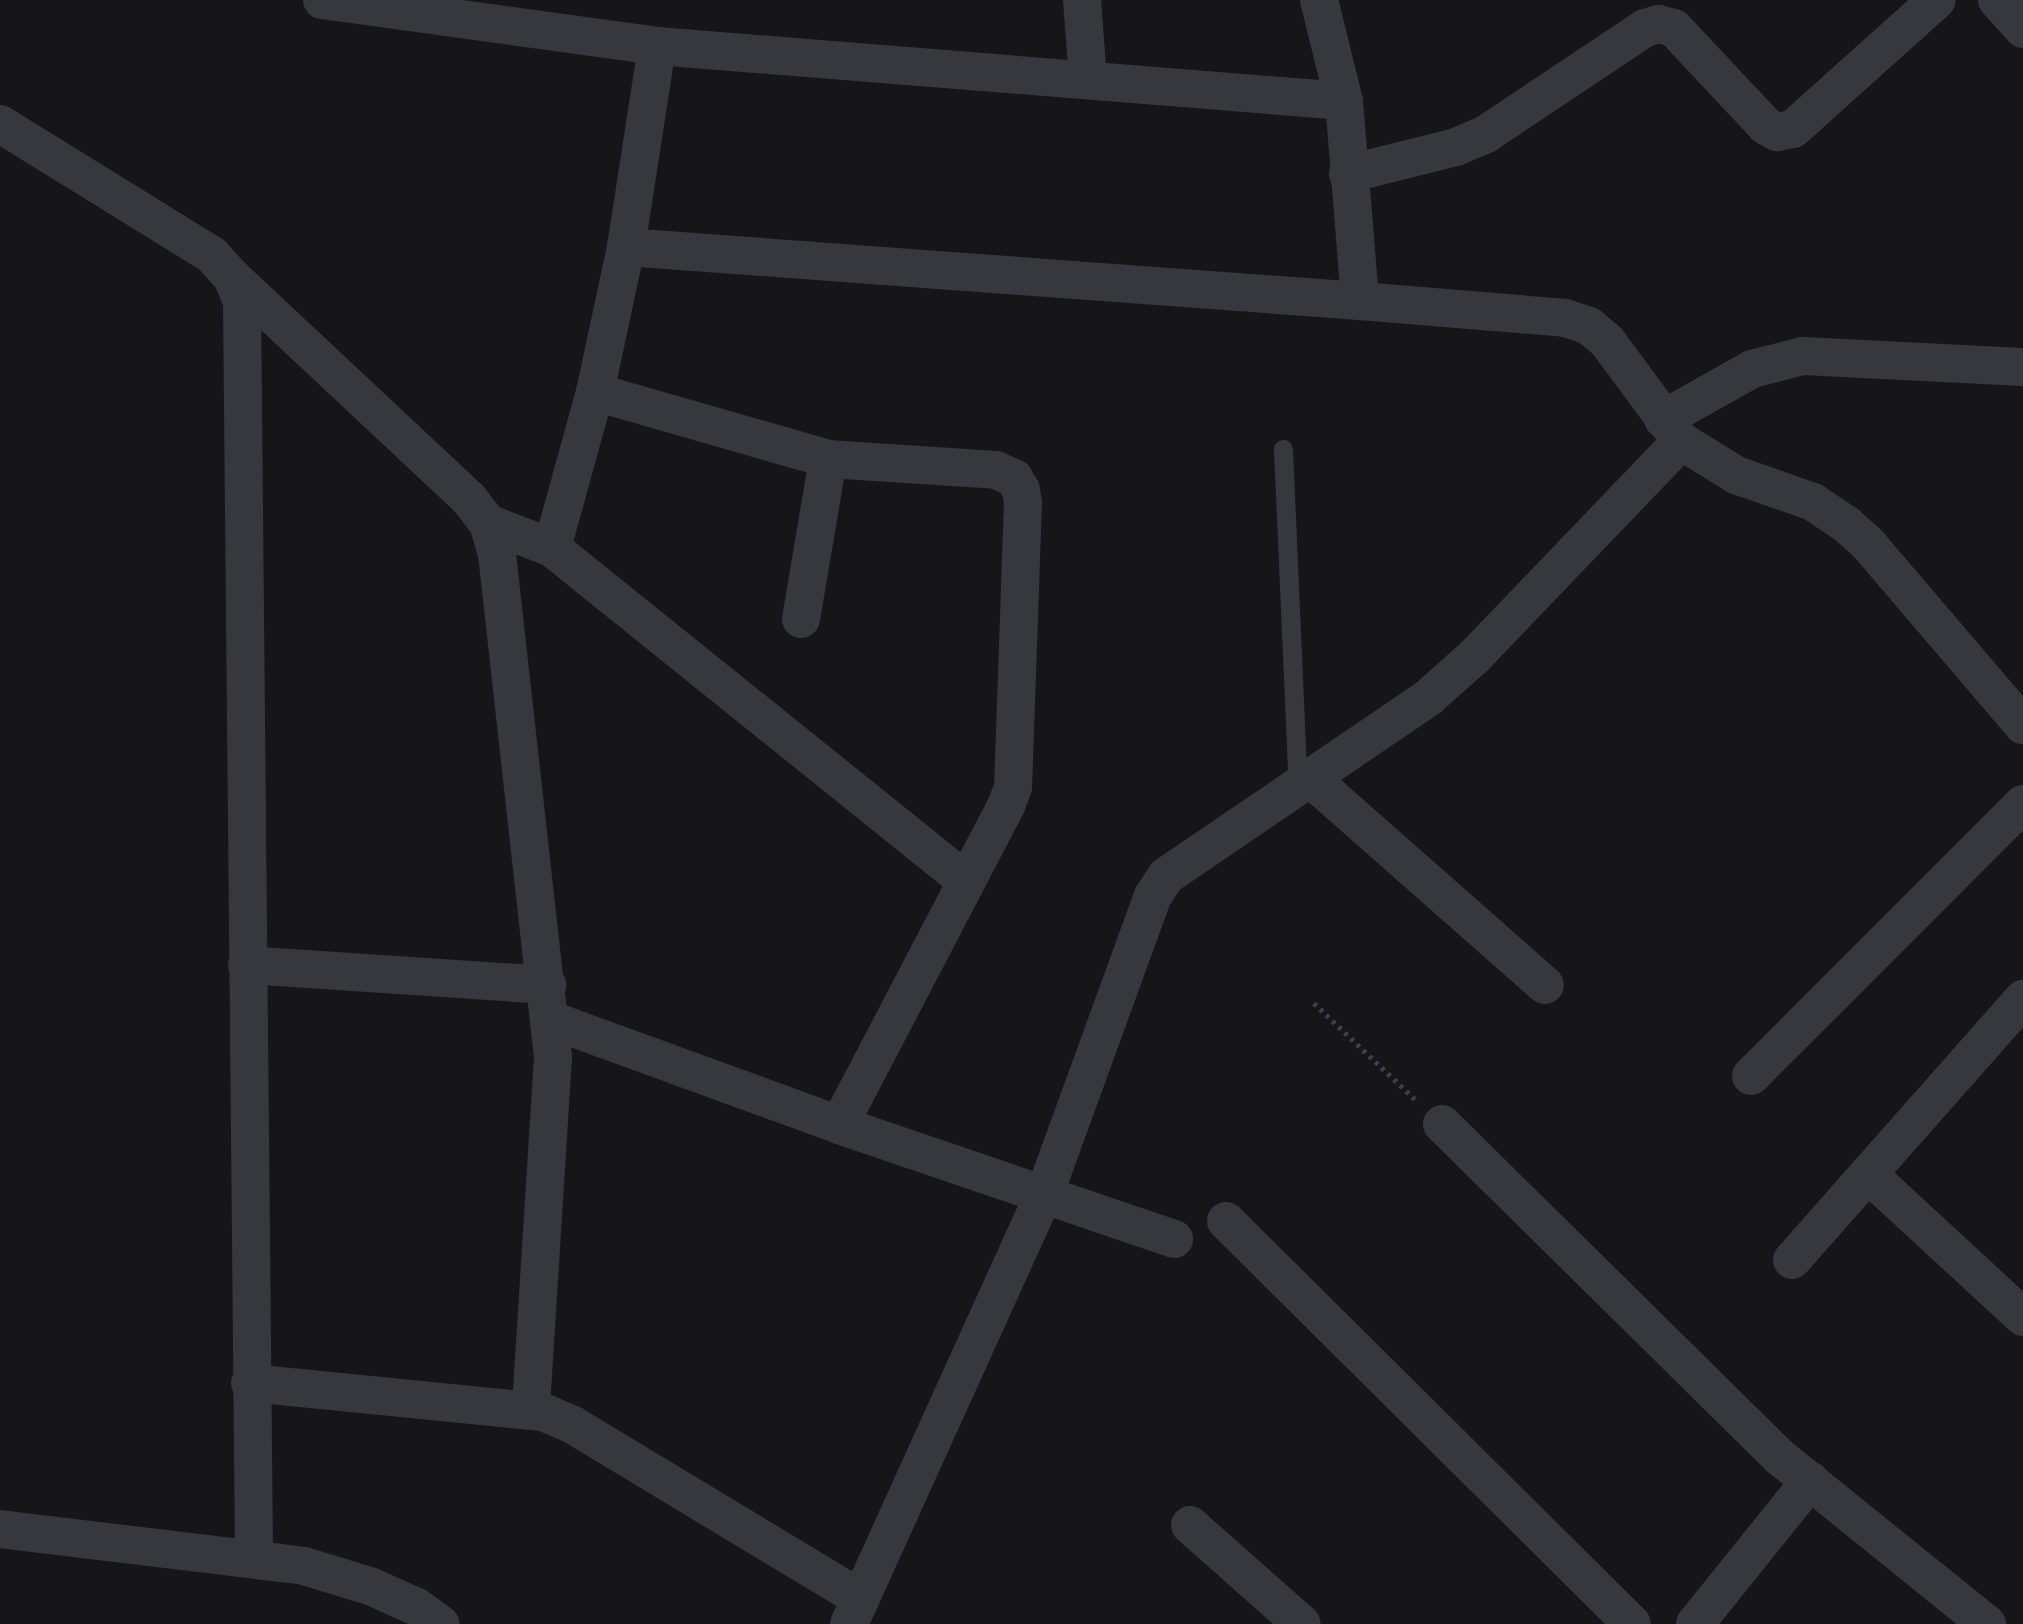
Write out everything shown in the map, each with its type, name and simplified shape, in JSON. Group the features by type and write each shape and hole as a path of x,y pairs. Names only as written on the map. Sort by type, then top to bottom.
{"street":[{"path":"322,0 657,46 1344,101"},
{"path":"1082,0 1088,80"},
{"path":"1320,0 1344,101 1360,301"},
{"path":"1348,174 1456,147 1486,134 1644,28 1658,24 1674,28 1766,126 1777,132 1793,128 1937,0"},
{"path":"1997,0 2023,29"},
{"path":"552,548 595,392 626,247 657,46"},
{"path":"0,124 212,255 232,277 469,499 488,523 497,554 553,1057 531,1410"},
{"path":"626,247 1360,301 1565,318 1589,326 1607,341 1672,430 1736,475 1832,512 1868,545 2023,724"},
{"path":"232,277 242,302 250,1383 254,1559"},
{"path":"250,1383 531,1410 573,1425 855,1611 1044,1195 1153,896 1166,876 1429,697 1466,664 1672,430 1752,369 1803,356 2023,368"},
{"path":"595,392 828,459 996,470 1014,478 1021,490 1023,502 1013,787 1006,806 839,1125"},
{"path":"801,619 828,459"},
{"path":"488,523 552,548 967,881"},
{"path":"1304,782 1545,985"},
{"path":"1751,1076 2023,804"},
{"path":"247,965 549,1003 839,1125 1174,1239"},
{"path":"1793,1260 2023,999"},
{"path":"1442,1124 1781,1458 1987,1624"},
{"path":"1868,1174 2023,1317"},
{"path":"1226,1221 1632,1624"},
{"path":"1695,1624 1810,1482"},
{"path":"1190,1525 1302,1624"},
{"path":"0,1529 304,1566 370,1586 417,1607 440,1624"}],"lane":[{"path":"1283,449 1304,782"}],"path":[{"path":"1314,1003 1442,1124"}]}
